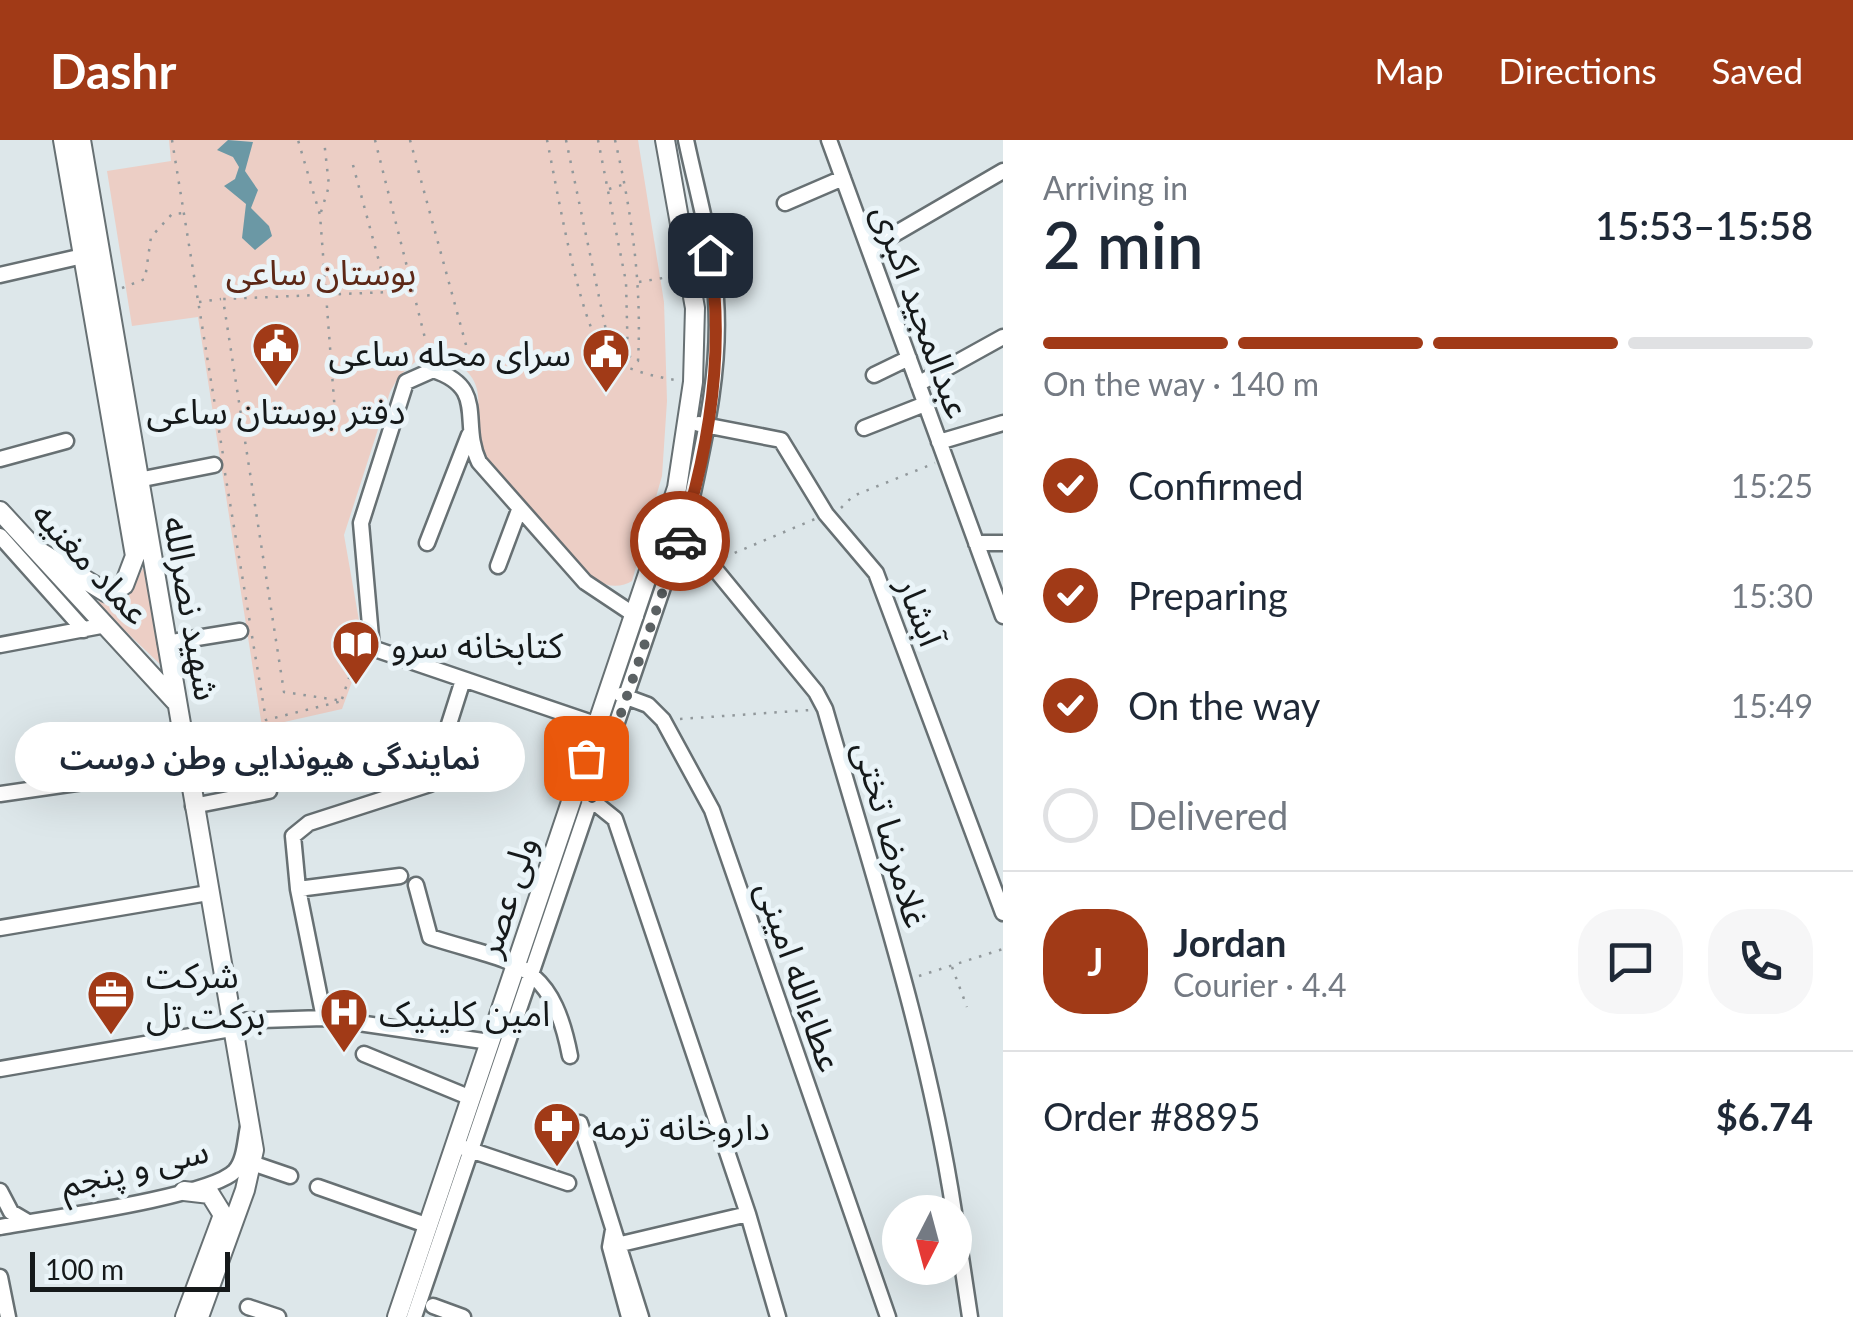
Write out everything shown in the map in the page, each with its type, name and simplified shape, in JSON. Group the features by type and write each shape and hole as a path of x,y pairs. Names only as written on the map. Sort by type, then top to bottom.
{"main road":[{"name":"شهید نصرالله","path":"63,140 91,254 121,429 138,480 248,1126 252,1163 200,1317"},
{"name":"شهید نصرالله","path":"37,550 107,593 124,585 135,556 106,291 91,254 80,140"},
{"name":"ولی عصر","path":"397,1317 428,1226 464,1148 472,1098 490,1042 525,968 583,794 598,725 618,694 636,616 672,536 698,424 694,308 665,140"},
{"name":"عماد مغنیه","path":"0,511 176,702"},
{"path":"184,1191 210,1194 223,1214 185,1317"}],"street":[{"path":"686,140 716,296 715,377 698,424"},
{"name":"عبدالمجید اکبری","path":"829,140 1003,616"},
{"path":"869,249 1003,171"},
{"path":"785,203 843,178"},
{"path":"0,276 91,254"},
{"path":"918,384 1003,337"},
{"path":"874,375 909,358"},
{"path":"598,725 372,648 360,523 406,382 433,370 462,384 468,395 479,462 592,589 636,616"},
{"path":"864,428 925,404"},
{"path":"939,442 1003,423"},
{"name":"آبشار","path":"698,424 781,440 826,514 876,574 1003,913"},
{"path":"427,542 471,430"},
{"path":"0,459 66,442"},
{"path":"138,480 220,464"},
{"path":"498,566 519,510"},
{"name":"عماد مغنیه","path":"0,536 84,630"},
{"path":"672,536 583,794 615,819 748,1214 778,1317"},
{"name":"غلامرضا تختی","path":"672,536 694,545 710,563 816,692 824,709 904,980 942,1135 952,1195"},
{"path":"976,543 1003,543"},
{"path":"0,645 106,625"},
{"path":"166,643 240,630"},
{"path":"324,1018 291,841 298,829 426,787 434,776 463,680"},
{"name":"عطاءالله امینی","path":"618,694 648,705 663,720 712,810 888,1317"},
{"path":"0,794 186,767"},
{"path":"193,806 269,791"},
{"path":"298,889 400,876"},
{"path":"416,885 426,934 525,968 560,1016 570,1056"},
{"path":"0,928 208,893"},
{"path":"414,1317 464,1148 525,968"},
{"path":"0,1069 230,1025 324,1018 490,1042"},
{"path":"364,1054 472,1098"},
{"path":"580,1123 641,1317"},
{"name":"سی و پنجم","path":"0,1227 184,1191 236,1169 248,1126"},
{"path":"464,1148 568,1183"},
{"path":"252,1163 290,1176"},
{"path":"318,1187 428,1226"},
{"path":"0,1191 11,1212 28,1222"},
{"path":"629,1317 610,1247 617,1237 748,1214"},
{"path":"0,1277 8,1317"},
{"name":"غلامرضا تختی","path":"965,1285 970,1317"},
{"path":"433,1306 463,1317"},
{"path":"248,1307 278,1317"}],"path":[{"path":"172,140 220,464 266,720 342,701"},
{"path":"239,420 335,412 320,215 298,140"},
{"path":"320,215 329,186 324,140"},
{"path":"375,140 433,370"},
{"path":"410,140 466,345"},
{"path":"547,140 580,293 604,352 672,380"},
{"path":"566,140 612,356"},
{"path":"598,140 626,282 628,365"},
{"path":"615,140 638,282 638,361 628,355"},
{"path":"353,165 387,292"},
{"path":"608,189 625,184"},
{"path":"106,291 136,286 144,279 152,237 172,214 184,213"},
{"path":"638,282 669,277"},
{"path":"197,302 414,291"},
{"path":"223,299 284,692 342,701"},
{"path":"710,563 848,506 853,496 946,459"},
{"path":"342,701 356,660"},
{"path":"663,720 824,709"},
{"path":"904,980 1003,949"},
{"path":"952,966 967,1007"}],"green space":[{"name":"بوستان ساعی","path":"169,140 638,140 664,302 667,401 662,476 632,581 614,586 596,580 534,523 481,457 476,437 478,394 470,375 454,362 421,357 399,376 390,392 344,535 364,649 342,709 262,727 198,317 132,326 107,171 171,161"},
{"path":"146,562 164,668 95,602 127,599"}],"water":[{"path":"228,140 253,142 245,171 258,190 251,208 269,226 272,236 255,250 242,238 246,204 224,186 235,179 239,167 233,157 217,150"}],"way so far":[{"path":"586,758 574,790 592,798 680,541"}],"place":[{"name":"دفتر بوستان ساعی","path":"276,388"},
{"name":"سرای محله ساعی","path":"606,394"},
{"name":"کتابخانه سرو","path":"356,686"},
{"name":"نمایندگی هیوندایی وطن دوست","path":"586,758"},
{"name":"شرکت برکت تل","path":"111,1036"},
{"name":"امین کلینیک","path":"344,1054"},
{"name":"داروخانه ترمه","path":"557,1168"}],"route":[{"path":"680,541 715,377 716,296 710,255"}]}
